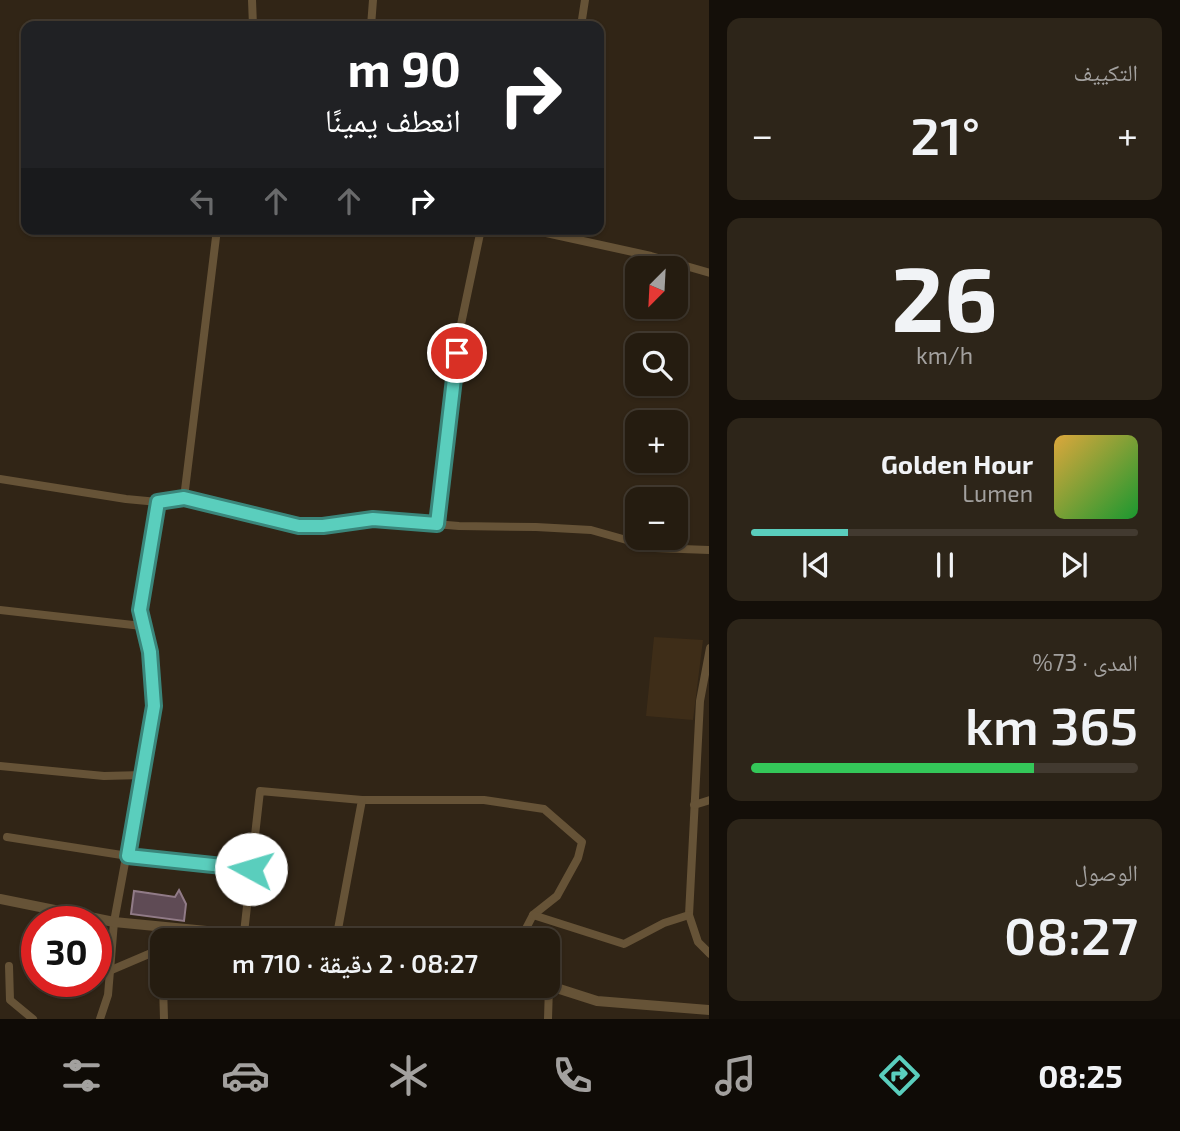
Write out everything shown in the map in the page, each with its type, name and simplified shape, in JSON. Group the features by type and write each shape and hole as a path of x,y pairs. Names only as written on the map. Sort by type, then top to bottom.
{"street":[{"path":"252,0 253,21"},
{"path":"371,21 373,0"},
{"path":"582,21 585,0"},
{"path":"184,498 216,235"},
{"path":"437,524 460,329 480,235"},
{"path":"561,235 709,273"},
{"path":"0,479 158,502 184,498 299,526 323,526 373,519 591,530 636,545 709,550"},
{"path":"112,942 154,706 150,652 142,626 142,586 158,502"},
{"path":"0,610 142,626"},
{"path":"709,648 700,701 689,915 698,942 709,954"},
{"path":"0,766 104,776 143,775"},
{"path":"241,928 260,791 362,800 484,800 544,809 582,842 578,858 557,896 533,915 526,928"},
{"path":"339,928 362,800"},
{"path":"694,805 709,800"},
{"path":"7,836 128,856 251,869"},
{"path":"0,899 114,922 190,928"},
{"path":"533,915 624,944 664,923 689,915"},
{"path":"112,969 122,962 150,952"},
{"path":"9,966 10,1000 33,1019"},
{"path":"560,989 597,1001 709,1010"},
{"path":"100,1019 107,997"},
{"path":"163,998 164,1019"},
{"path":"548,998 548,1019"}],"shaded area":[{"path":"654,637 703,640 693,720 646,716"}],"building":[{"path":"179,890 186,904 184,921 131,914 134,891 175,897"}],"route":[{"path":"251,869 128,856 154,706 150,652 140,610 158,502 184,498 199,504 299,526 323,526 348,520 373,519 437,524 457,353"}]}
